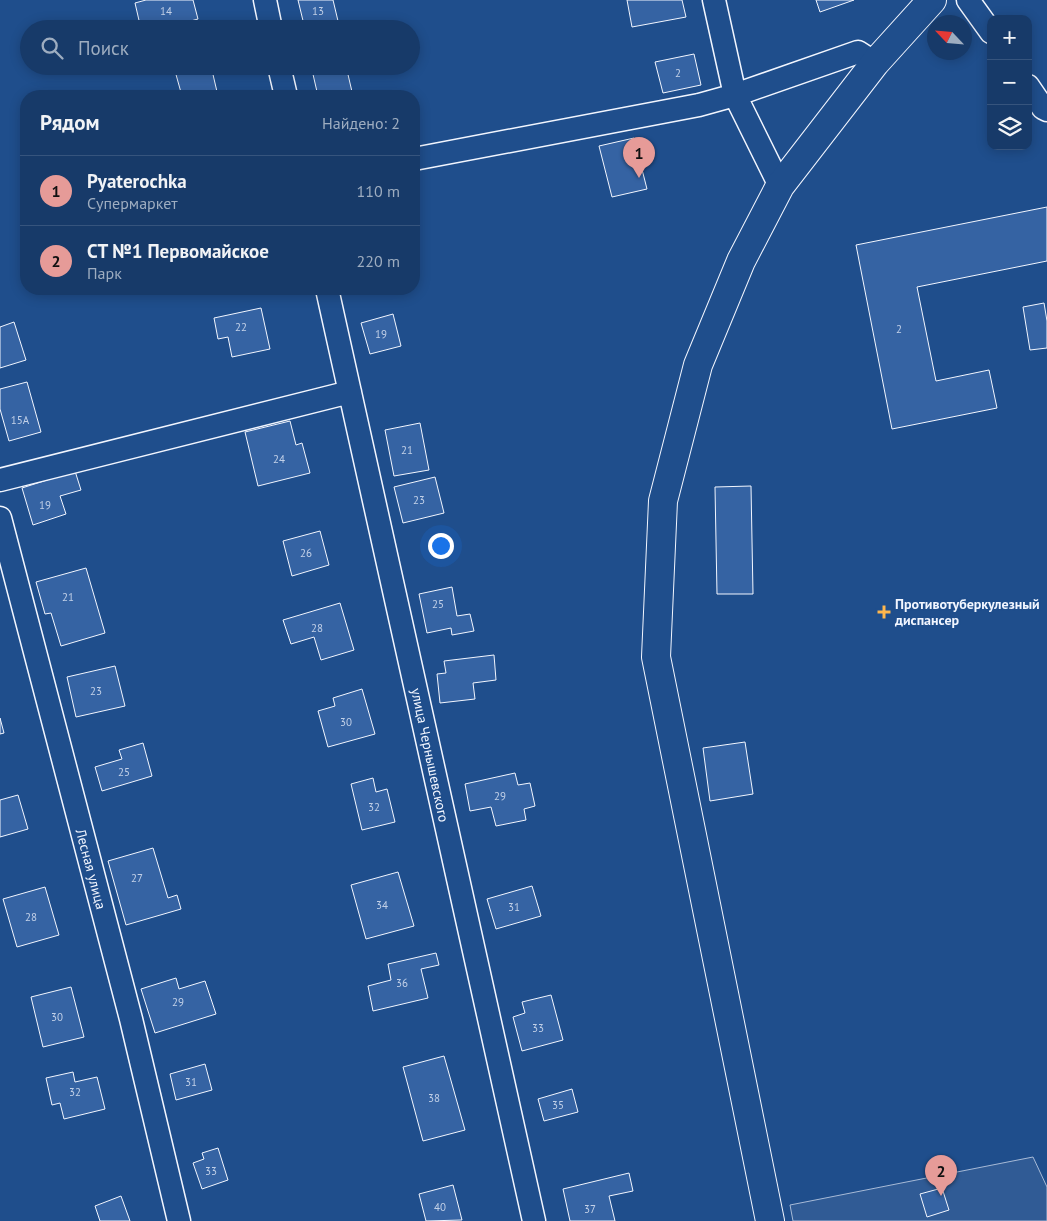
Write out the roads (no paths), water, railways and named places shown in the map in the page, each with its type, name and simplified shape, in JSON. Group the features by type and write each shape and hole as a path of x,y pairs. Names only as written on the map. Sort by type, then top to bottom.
{"street":[{"path":"265,0 269,20"},
{"path":"714,0 735,95 780,186"},
{"path":"770,1221 656,657 663,501 698,365 741,261 780,186 875,63 932,0"},
{"path":"968,0 987,26"},
{"path":"420,158 699,105 735,95 858,52 875,63"},
{"path":"281,75 285,90"},
{"path":"1032,92 1043,108 1047,110"},
{"name":"улица Чернышевского","path":"328,295 534,1221"},
{"path":"0,480 350,392"},
{"name":"Лесная улица","path":"0,518 131,1020 179,1221"}],"place":[{"name":"Pyaterochka","path":"639,178"},
{"name":"Противотуберкулезный диспансер","path":"884,612"},
{"name":"СТ №1 Первомайское","path":"941,1196"}]}
